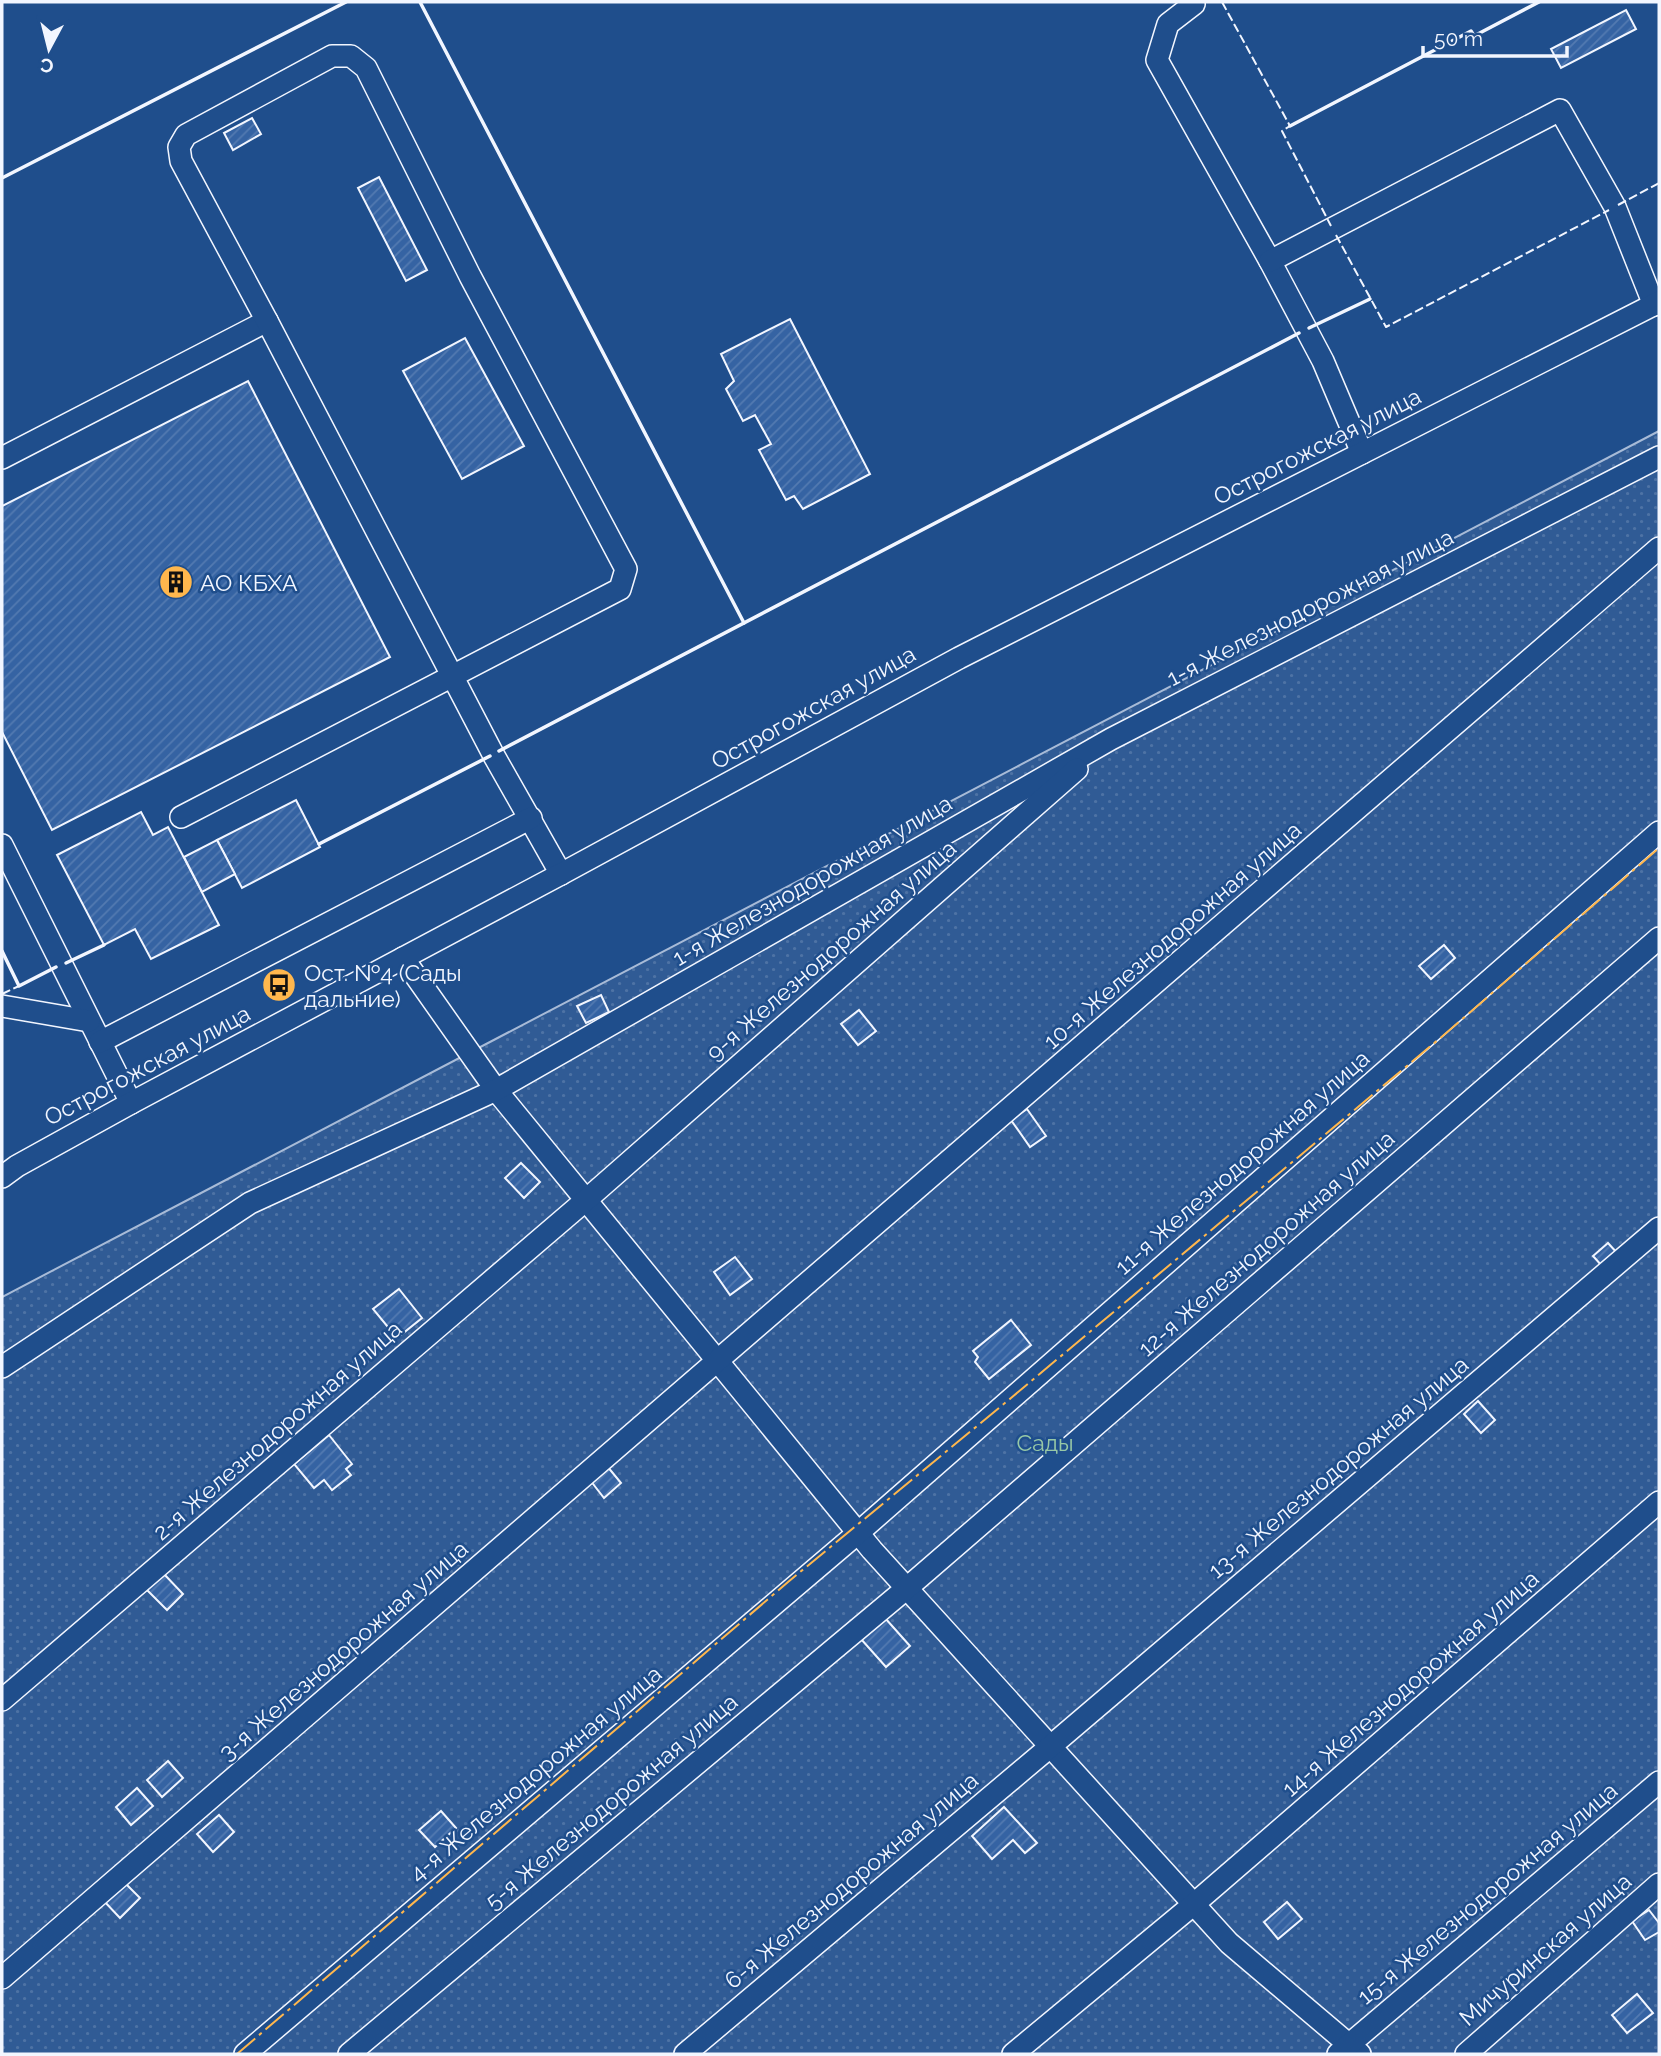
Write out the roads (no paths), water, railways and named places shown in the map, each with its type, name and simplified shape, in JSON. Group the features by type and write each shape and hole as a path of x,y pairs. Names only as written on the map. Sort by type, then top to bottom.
{"street":[{"path":"1194,2 1168,24 1157,60 1323,361 1362,453"},
{"path":"181,817 453,676 620,589 626,569 470,276 366,68 351,56 332,56 186,135 179,147 181,161 267,321 453,676 493,754 561,874"},
{"path":"1270,261 1560,110 1615,207 1657,303"},
{"name":"Острогожская улица","path":"2,1177 131,1103 959,658 1657,303"},
{"path":"2,458 267,321"},
{"name":"1-я Железнодорожная улица","path":"2,1367 250,1203 496,1090 1111,739 1659,457"},
{"name":"10-я Железнодорожная улица","path":"718,1362 1659,548"},
{"name":"9-я Железнодорожная улица","path":"586,1200 1111,739"},
{"path":"100,1042 531,818"},
{"name":"11-я Железнодорожная улица","path":"859,1532 1659,832"},
{"path":"2,845 10,884 89,1021 131,1103"},
{"name":"12-я Железнодорожная улица","path":"907,1588 1659,939"},
{"path":"403,958 496,1090 907,1588 1229,1943 1349,2051"},
{"path":"2,1006 89,1021"},
{"name":"2-я Железнодорожная улица","path":"2,1700 586,1200"},
{"name":"13-я Железнодорожная улица","path":"1051,1746 1659,1228"},
{"name":"3-я Железнодорожная улица","path":"2,1978 718,1362"},
{"name":"14-я Железнодорожная улица","path":"1013,2054 1194,1904 1659,1502"},
{"name":"4-я Железнодорожная улица","path":"245,2054 859,1532"},
{"name":"5-я Железнодорожная улица","path":"349,2054 907,1588"},
{"name":"6-я Железнодорожная улица","path":"685,2054 1051,1746"},
{"name":"15-я Железнодорожная улица","path":"1349,2051 1659,1782"},
{"name":"Мичуринская улица","path":"1466,2054 1659,1884"}],"place":[{"name":"АО КБХА","path":"176,582"},
{"name":"Ост. №4 (Сады дальние)","path":"279,985"}],"park label":[{"name":"Сады","path":"1045,1442"}]}
